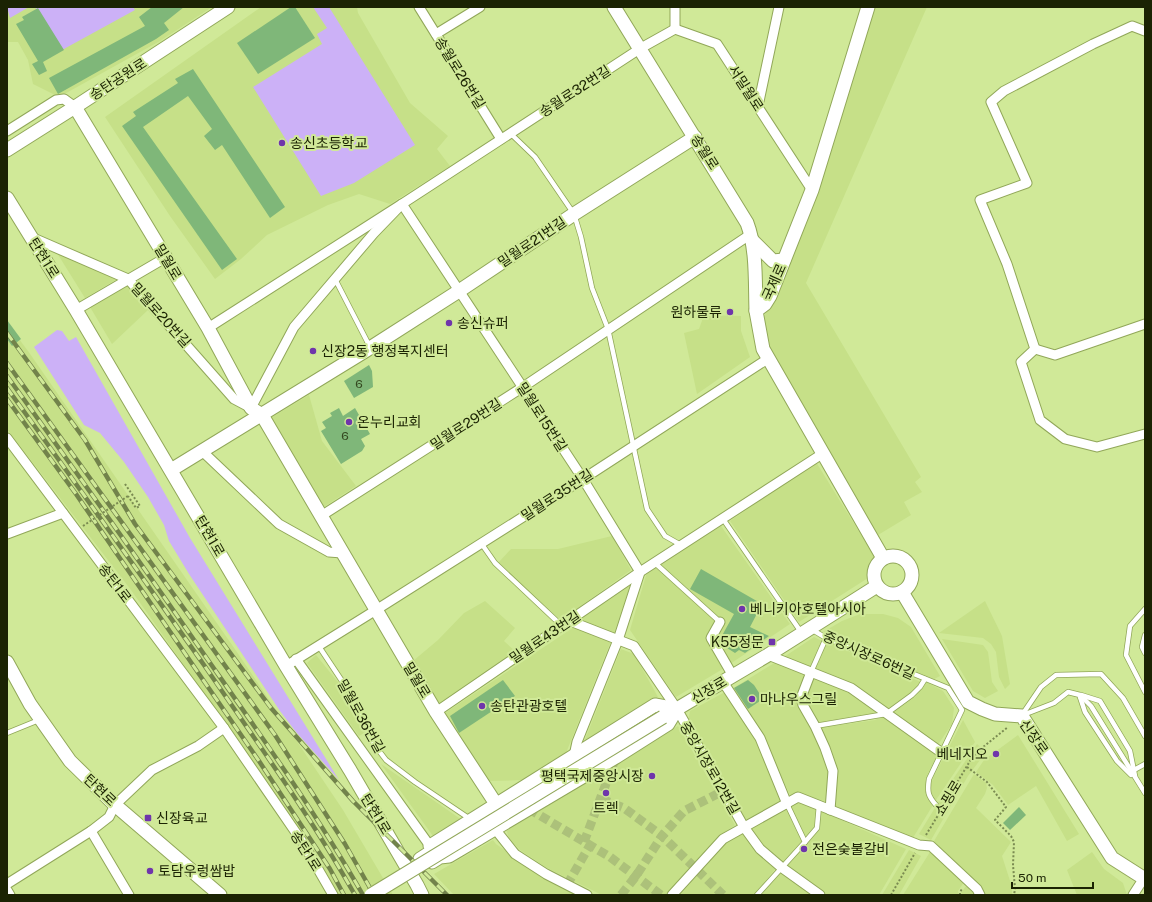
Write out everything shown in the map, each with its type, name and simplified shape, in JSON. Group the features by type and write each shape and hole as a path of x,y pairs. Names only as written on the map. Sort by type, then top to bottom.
{"street":[{"name":"송탄공원로","path":"7,150 228,7"},
{"name":"송월로26번길","path":"419,7 501,139"},
{"path":"436,34 480,7"},
{"name":"송월로","path":"614,7 641,48 744,216 752,237 755,270 756,311"},
{"path":"675,7 675,29"},
{"path":"758,106 779,7"},
{"name":"국제로","path":"868,7 812,190 768,300 756,311 763,349 883,558"},
{"path":"1035,349 1007,264 980,200 1027,183 991,102 1004,91 1093,44 1132,26 1145,31"},
{"name":"송월로32번길","path":"402,204 641,48 675,29"},
{"name":"서밀월로","path":"675,29 717,44 812,190"},
{"path":"7,131 56,100 64,99 75,107"},
{"name":"밀월로","path":"75,107 257,412 321,516 436,712 496,804"},
{"name":"밀월로21번길","path":"257,412 370,348 459,291 574,214 695,137"},
{"name":"탄현1로","path":"7,198 172,470 291,662 350,770 415,880"},
{"path":"172,470 202,451 257,412 294,327 374,233 402,204"},
{"path":"208,328 402,204"},
{"name":"밀월로15번길","path":"402,204 583,479 640,572"},
{"name":"밀월로20번길","path":"31,237 128,279 234,399 257,412"},
{"path":"752,237 773,261 784,260"},
{"name":"밀월로29번길","path":"321,516 523,387 608,329 752,237"},
{"path":"76,310 166,258"},
{"path":"1035,349 1055,355 1145,324"},
{"path":"1035,349 1021,362 1040,420 1065,438 1097,447 1145,434"},
{"name":"밀월로35번길","path":"376,610 583,479 633,445 769,358"},
{"name":"송탄1로","path":"7,438 224,728 303,843 333,895"},
{"path":"202,451 279,524 329,552 342,553"},
{"name":"밀월로43번길","path":"436,712 654,562 822,454"},
{"path":"7,534 63,513"},
{"path":"887,556 898,556 910,565 912,570 911,580 906,589 902,592 897,594 886,593 874,582 874,571 878,562 883,558 887,556"},
{"path":"574,756 577,742 618,640 640,572"},
{"name":"신장로","path":"371,895 663,717 768,655 877,586"},
{"name":"신장로","path":"902,592 968,702 995,714 1022,716 1112,858 1145,878"},
{"path":"376,610 291,662 434,850 415,880"},
{"path":"720,622 711,638 728,679 760,738 787,804"},
{"path":"566,623 634,646 677,709"},
{"path":"768,655 851,688 942,752"},
{"name":"탄현로","path":"7,662 30,704 70,761 115,805 220,895"},
{"path":"811,672 801,698 803,705 826,748 833,771 830,810"},
{"path":"430,846 655,705 677,709"},
{"path":"415,880 440,857 449,856 609,761 668,724 677,709"},
{"name":"중앙시장로12번길","path":"677,709 744,826 760,849 782,868 820,895"},
{"path":"7,884 91,831 109,817 115,805 152,770 198,746 224,728"},
{"path":"672,895 723,839 798,797 919,845 931,846 977,889 980,895"},
{"path":"495,829 515,854 546,874 587,895"},
{"path":"91,831 129,895"},
{"path":"1133,895 1145,878"},
{"path":"415,880 428,895"},
{"path":"7,890 10,895"}],"lane":[{"path":"510,133 535,157 574,214 582,237 592,288 608,329 647,509 666,536 682,545"},
{"path":"335,279 370,348"},
{"path":"723,519 806,631"},
{"path":"481,543 495,563 566,623"},
{"path":"654,562 720,622"},
{"path":"1145,609 1130,626 1126,655 1145,692"},
{"name":"중앙시장로6번길","path":"806,631 925,679 912,695 886,714 815,726"},
{"path":"1145,635 1142,647 1145,653"},
{"path":"811,672 826,638"},
{"name":"밀월로36번길","path":"318,645 350,693 373,743 386,760 415,782 472,820"},
{"path":"1022,716 1041,687 1056,675 1101,674 1123,698 1145,736"},
{"path":"925,679 948,688 962,710 929,779 927,790 931,799 936,805"},
{"path":"1022,716 1054,703 1068,692 1100,701 1130,751 1136,779"},
{"path":"1080,695 1091,706 1145,793"},
{"path":"1080,695 1085,712 1117,761 1136,779"},
{"path":"7,733 41,719"},
{"path":"1134,770 1145,764"},
{"path":"787,804 805,842"},
{"path":"757,895 818,828 819,805"}],"path":[{"path":"83,526 128,496 136,508 140,506 125,484"},
{"name":"쇼핑로","path":"890,895 970,761 982,748 1022,716"},
{"path":"967,767 987,782 1006,807 995,820 1011,836 1014,842 1014,895"}],"shaded area":[{"path":"7,7 212,7 160,41 59,97 33,84 28,60 18,42 7,42"},
{"path":"7,7 29,7 10,18"},
{"path":"35,7 133,7 135,10 62,50"},
{"name":"송신초등학교","path":"261,7 357,7 358,13 410,103 448,136 437,149 450,166 390,204 359,194 328,205 267,235 241,259 215,279 170,216 105,117"},
{"path":"313,7 329,7 415,145 354,183 321,196 253,87 322,44 317,34 327,28"},
{"path":"873,7 927,7 806,283 921,477 915,482 922,492 904,502 911,515 878,535 765,348 761,324 808,213"},
{"path":"57,253 117,279 85,298"},
{"path":"125,285 149,309 112,344 90,307"},
{"path":"704,315 741,316 741,331 750,357 697,394 684,333 699,329"},
{"path":"7,323 239,655 343,810 393,895 338,895 321,862 131,590 7,429"},
{"path":"57,330 62,331 69,341 76,337 190,538 339,780 296,732 280,711 189,574 169,541 164,525 148,497 124,462 100,433 84,425 34,347"},
{"path":"309,395 322,441 356,486 322,508 269,419"},
{"path":"816,462 874,556 867,571 868,578 799,622 730,521"},
{"path":"721,526 790,624 721,670 676,697 630,630 647,572"},
{"path":"612,536 631,570 561,620 498,563 511,549 558,549"},
{"path":"631,583 614,634 579,619"},
{"path":"485,601 515,628 504,641 516,652 439,704 413,661 438,640 464,613"},
{"path":"985,601 1002,636 1010,684 1005,689 999,677 996,652 991,644 983,638 939,633"},
{"path":"860,614 883,614 898,618 911,627 940,676 934,679 823,632 842,621"},
{"path":"574,627 611,641 566,753 524,780 487,781 445,713"},
{"path":"814,637 822,641 810,669 784,657"},
{"path":"942,639 983,645 988,652 992,682 998,691 985,698 973,691"},
{"path":"827,642 921,682 902,700 886,710 814,671"},
{"path":"621,649 634,654 658,697 584,742"},
{"path":"316,655 350,697 364,733 359,736 307,663"},
{"path":"776,662 806,675 798,700 829,764 827,802 799,793 791,797 762,735 732,689"},
{"path":"812,676 853,693 879,712 873,715 816,723 805,702"},
{"path":"926,682 943,691 954,708 952,724 937,746 891,713 915,697"},
{"path":"725,692 756,737 786,799 746,822 688,723 690,711"},
{"path":"885,716 937,756 928,773 925,790 933,805 911,841 834,808 836,772 819,728 875,720"},
{"path":"963,720 975,742 936,800 930,789 933,778"},
{"name":"평택국제중앙시장","path":"678,726 735,825 719,836 665,895 602,895 547,868 520,850 509,838 506,829"},
{"path":"1018,735 1079,834 1067,841 1036,786 1008,805 993,785 976,772 984,760"},
{"path":"977,744 986,752 968,776 931,840 919,834 947,788"},
{"path":"381,764 462,820 433,836"},
{"path":"974,774 986,783 987,788 976,808 1011,842 1002,856 1012,887 1012,895 985,895 980,886 934,841"},
{"path":"796,802 803,802 816,809 814,827 783,862 764,846 750,829"},
{"path":"821,811 906,849 879,895 828,895 787,865 820,829"},
{"path":"742,832 776,868 754,895 680,895 728,841"},
{"path":"493,840 496,844 540,875 576,895 454,895 434,874"},
{"path":"909,850 921,856 899,895 882,895"},
{"path":"930,852 964,882 958,891 959,895 903,895"},
{"path":"1092,852 1104,869 1123,883 1127,895 1077,895 1067,870"},
{"path":"781,873 813,895 761,895"},
{"path":"966,886 975,895 962,895 961,893"}],"building":[{"path":"152,7 184,7 164,23 169,30 156,39 58,94 49,78 145,26 139,17"},
{"path":"291,7 295,7 315,38 258,74 237,43"},
{"path":"38,8 64,50 43,62 47,71 39,75 32,64 38,61 16,24 24,20 22,17"},
{"path":"193,69 285,207 270,218 222,145 215,150 204,136 212,129 188,96 143,127 237,259 222,270 122,126 136,116 133,112 178,83 175,79"},
{"path":"7,320 21,339 12,346 7,339"},
{"path":"369,365 372,371 373,387 354,398 344,381"},
{"path":"339,408 343,416 355,408 370,434 361,439 365,446 362,451 341,464 321,431 326,428 322,422 332,416 330,413"},
{"name":"베니키아호텔아시아","path":"701,569 762,604 750,627 769,636 745,653 739,650 735,653 727,648 727,645 719,641 734,614 690,589"},
{"name":"송탄관광호텔","path":"503,680 515,696 459,733 450,716"},
{"path":"748,680 754,685 763,699 748,709 734,688"},
{"path":"1019,807 1026,815 1010,830 1003,823"}],"tunnel":[{"path":"584,842 616,757"},
{"path":"621,895 636,876 662,836 684,811 723,791"},
{"path":"601,799 624,808 662,836 723,895"},
{"path":"529,809 610,857 661,895"},
{"path":"567,885 590,845"}],"railway":[{"path":"7,333 85,440 135,524 271,708 353,801 447,895"},
{"path":"7,363 275,735 345,844 374,895"},
{"path":"7,376 133,553 308,805 363,895"},
{"path":"7,388 131,561 263,750 320,836 355,895"},
{"path":"7,399 76,494 259,761 330,869 344,895"}],"place":[{"name":"송신초등학교","path":"282,143"},
{"name":"원하물류","path":"730,312"},
{"name":"송신슈퍼","path":"449,323"},
{"name":"신장2동 행정복지센터","path":"313,351"},
{"name":"온누리교회","path":"349,422"},
{"name":"베니키아호텔아시아","path":"742,609"},
{"name":"K55정문","path":"772,642"},
{"name":"마나우스그릴","path":"752,699"},
{"name":"송탄관광호텔","path":"482,706"},
{"name":"베네지오","path":"996,754"},
{"name":"평택국제중앙시장","path":"652,776"},
{"name":"트렉","path":"606,793"},
{"name":"신장육교","path":"148,818"},
{"name":"전은숮불갈비","path":"804,849"},
{"name":"토담우렁쌈밥","path":"150,871"}]}
